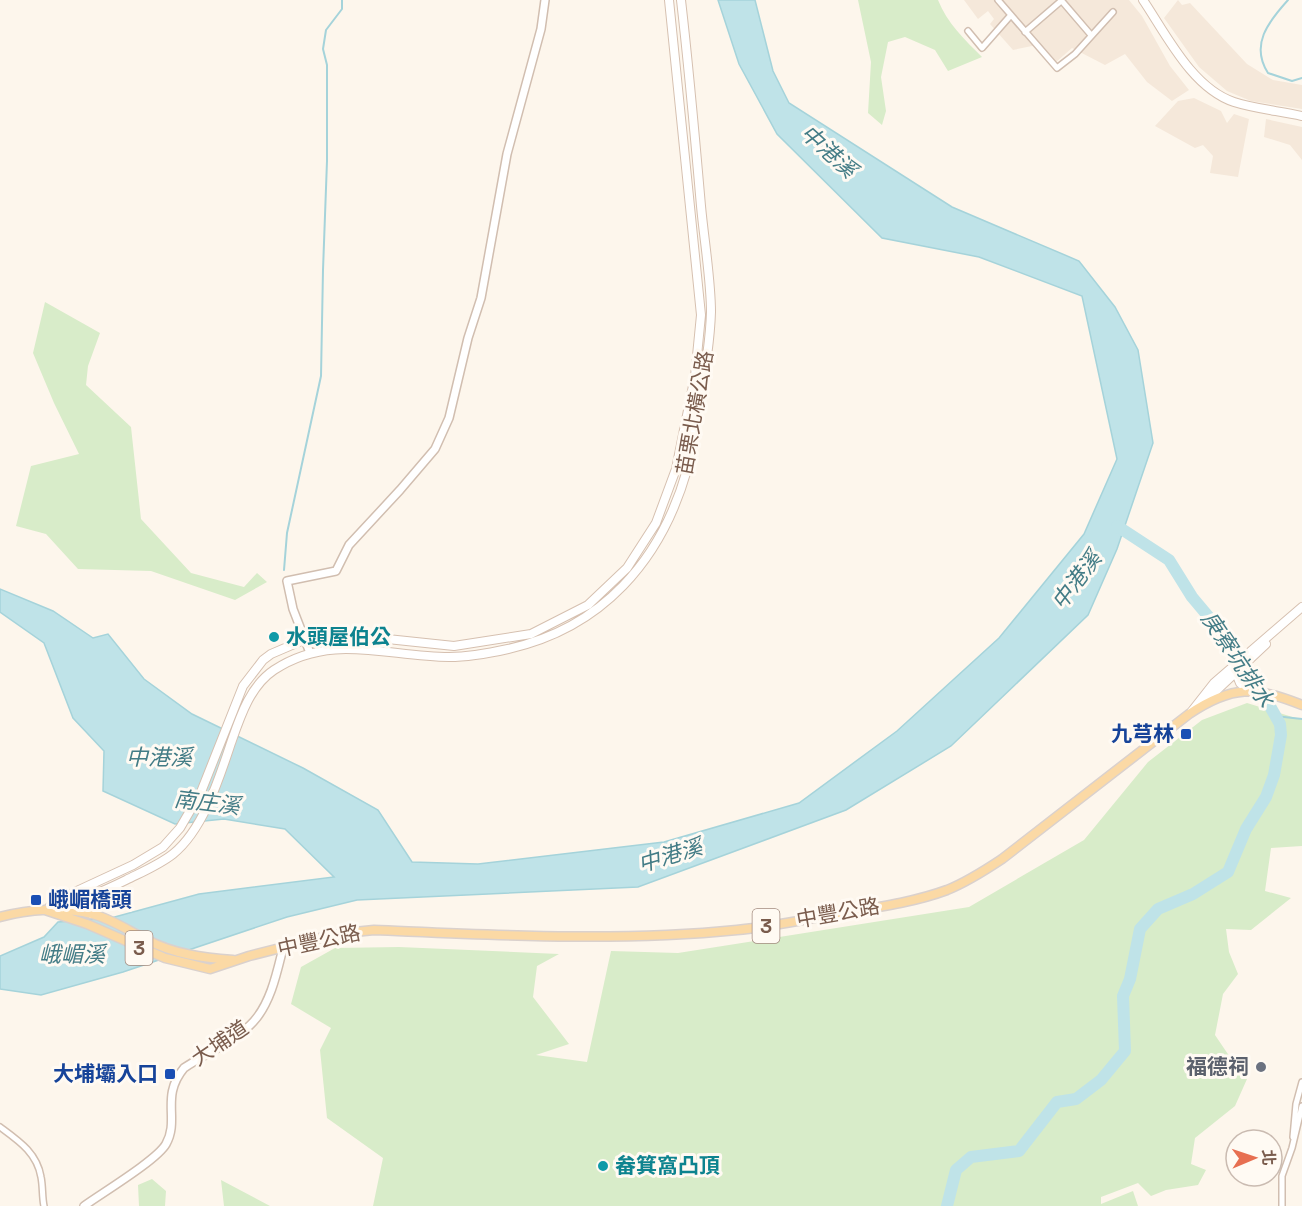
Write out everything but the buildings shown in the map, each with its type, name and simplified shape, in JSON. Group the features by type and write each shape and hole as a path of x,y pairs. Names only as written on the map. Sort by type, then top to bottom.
{"main road":[{"name":"苗栗北橫公路","path":"45,910 64,897 134,865 163,847 180,828 201,792 234,707 249,677 271,654 306,639 340,634 454,646 531,634 588,605 627,568 656,523 676,469 695,376 700,315 669,0"},
{"name":"苗栗北橫公路","path":"101,892 148,870 174,854 186,840 209,803 236,727 249,698 258,685 276,668 310,653 338,647 450,657 492,653 536,643 591,615 634,576 665,528 687,470 704,376 711,311 681,0"},
{"path":"1143,0 1189,68 1207,86 1233,102 1302,116"},
{"path":"1197,708 1302,608"},
{"path":"1238,668 1239,683 1251,691"},
{"path":"1189,714 1215,683 1238,668"},
{"name":"中豐公路","path":"45,910 87,924 165,958 210,969 345,933 374,930 592,936 738,930 874,908 945,891 973,878 1002,859 1197,708 1223,695 1251,691 1280,696 1302,705"},
{"path":"45,910 70,904 101,892"},
{"path":"92,914 93,900 101,892"},
{"name":"3","path":"0,917 21,911 45,910 92,914"},
{"name":"中豐公路","path":"92,914 166,948 189,955 239,960"}],"street":[{"path":"310,653 293,609 287,581 336,571 349,545 435,449 449,418 468,338 481,298 507,154 541,29 544,0"},
{"path":"998,0 1057,68 1075,54 1113,12"},
{"path":"1025,32 1061,0 1091,35"},
{"path":"968,31 982,48 1011,15"},
{"name":"大埔道","path":"84,1206 160,1152 167,1143 170,1134 172,1085 184,1068 253,1022 267,999 283,948"},
{"path":"1292,1148 1296,1104 1302,1082"},
{"path":"1282,1206 1282,1176 1292,1148 1302,1106"},
{"path":"0,1127 30,1150 38,1164 42,1179 44,1206"}],"shaded area":[{"path":"964,0 1129,0 1142,16 1170,66 1189,90 1172,101 1147,82 1125,54 1105,65 1072,48 1055,63 1037,41 1032,46 1013,50 990,24 994,19 988,11 978,19"},
{"path":"1178,0 1182,5 1190,3 1247,64 1273,80 1302,85 1302,109 1251,101 1227,91 1199,67 1164,18"},
{"path":"1194,98 1221,111 1227,123 1234,114 1249,119 1238,177 1210,173 1213,156 1203,145 1195,148 1155,126 1178,101"},
{"path":"1266,119 1302,127 1302,160 1290,145 1264,137"}],"green space":[{"path":"858,0 938,0 951,24 982,57 948,71 935,50 905,37 888,42 881,77 886,111 882,125 868,113 871,62"},
{"path":"45,302 100,333 88,366 86,385 131,427 141,519 191,573 244,587 257,573 267,582 235,600 151,571 78,569 46,534 16,526 31,466 79,454 33,353"},
{"path":"1247,703 1302,720 1302,846 1271,848 1265,891 1291,898 1251,930 1226,929 1229,952 1238,974 1223,994 1215,1035 1247,1079 1235,1106 1195,1138 1191,1164 1206,1170 1198,1185 1166,1190 1151,1196 1138,1183 1101,1197 1101,1204 1133,1191 1138,1206 373,1206 383,1158 327,1118 320,1050 331,1028 291,1004 301,967 335,948 399,947 559,954 537,966 533,997 569,1044 536,1055 587,1062 611,951 678,953 969,907 1084,840 1148,762 1202,720"},
{"path":"152,1179 166,1191 165,1206 139,1206 138,1185"},
{"path":"221,1180 270,1206 224,1206"}],"water":[{"name":"中港溪","path":"718,0 755,0 773,71 789,103 952,207 1079,261 1115,307 1138,350 1153,443 1117,549 1088,615 951,746 846,810 638,887 357,900 287,917 123,972 41,995 0,989 0,956 44,937 58,922 111,918 199,894 334,877 285,829 224,819 175,824 103,791 104,751 73,718 44,643 0,612 0,589 53,611 93,638 108,634 144,679 192,714 303,768 378,810 412,862 478,864 664,842 799,803 897,731 999,638 1084,534 1117,459 1082,296 979,257 882,238 777,134 739,64"}],"waterway":[{"path":"284,570 287,533 321,376 327,161 327,65 323,49 326,30 342,9 342,0"},
{"path":"1288,0 1268,25 1261,43 1261,53 1268,73 1292,81 1302,78"},
{"name":"庚寮坑排水","path":"947,1206 956,1170 971,1157 1019,1151 1057,1102 1076,1099 1101,1080 1125,1051 1123,996 1130,979 1140,929 1158,909 1193,894 1228,872 1246,829 1266,797 1274,775 1281,735 1280,724 1254,678 1229,641 1192,597 1169,560 1117,526"},
{"path":"1275,716 1302,719"}],"place":[{"name":"水頭屋伯公","path":"274,637"},
{"name":"九芎林","path":"1186,734"},
{"name":"峨嵋橋頭","path":"36,900"},
{"name":"福德祠","path":"1261,1067"},
{"name":"大埔壩入口","path":"170,1074"},
{"name":"畚箕窩凸頂","path":"603,1166"}],"water label":[{"name":"南庄溪","path":"207,802"},
{"name":"峨嵋溪","path":"72,954"}]}
